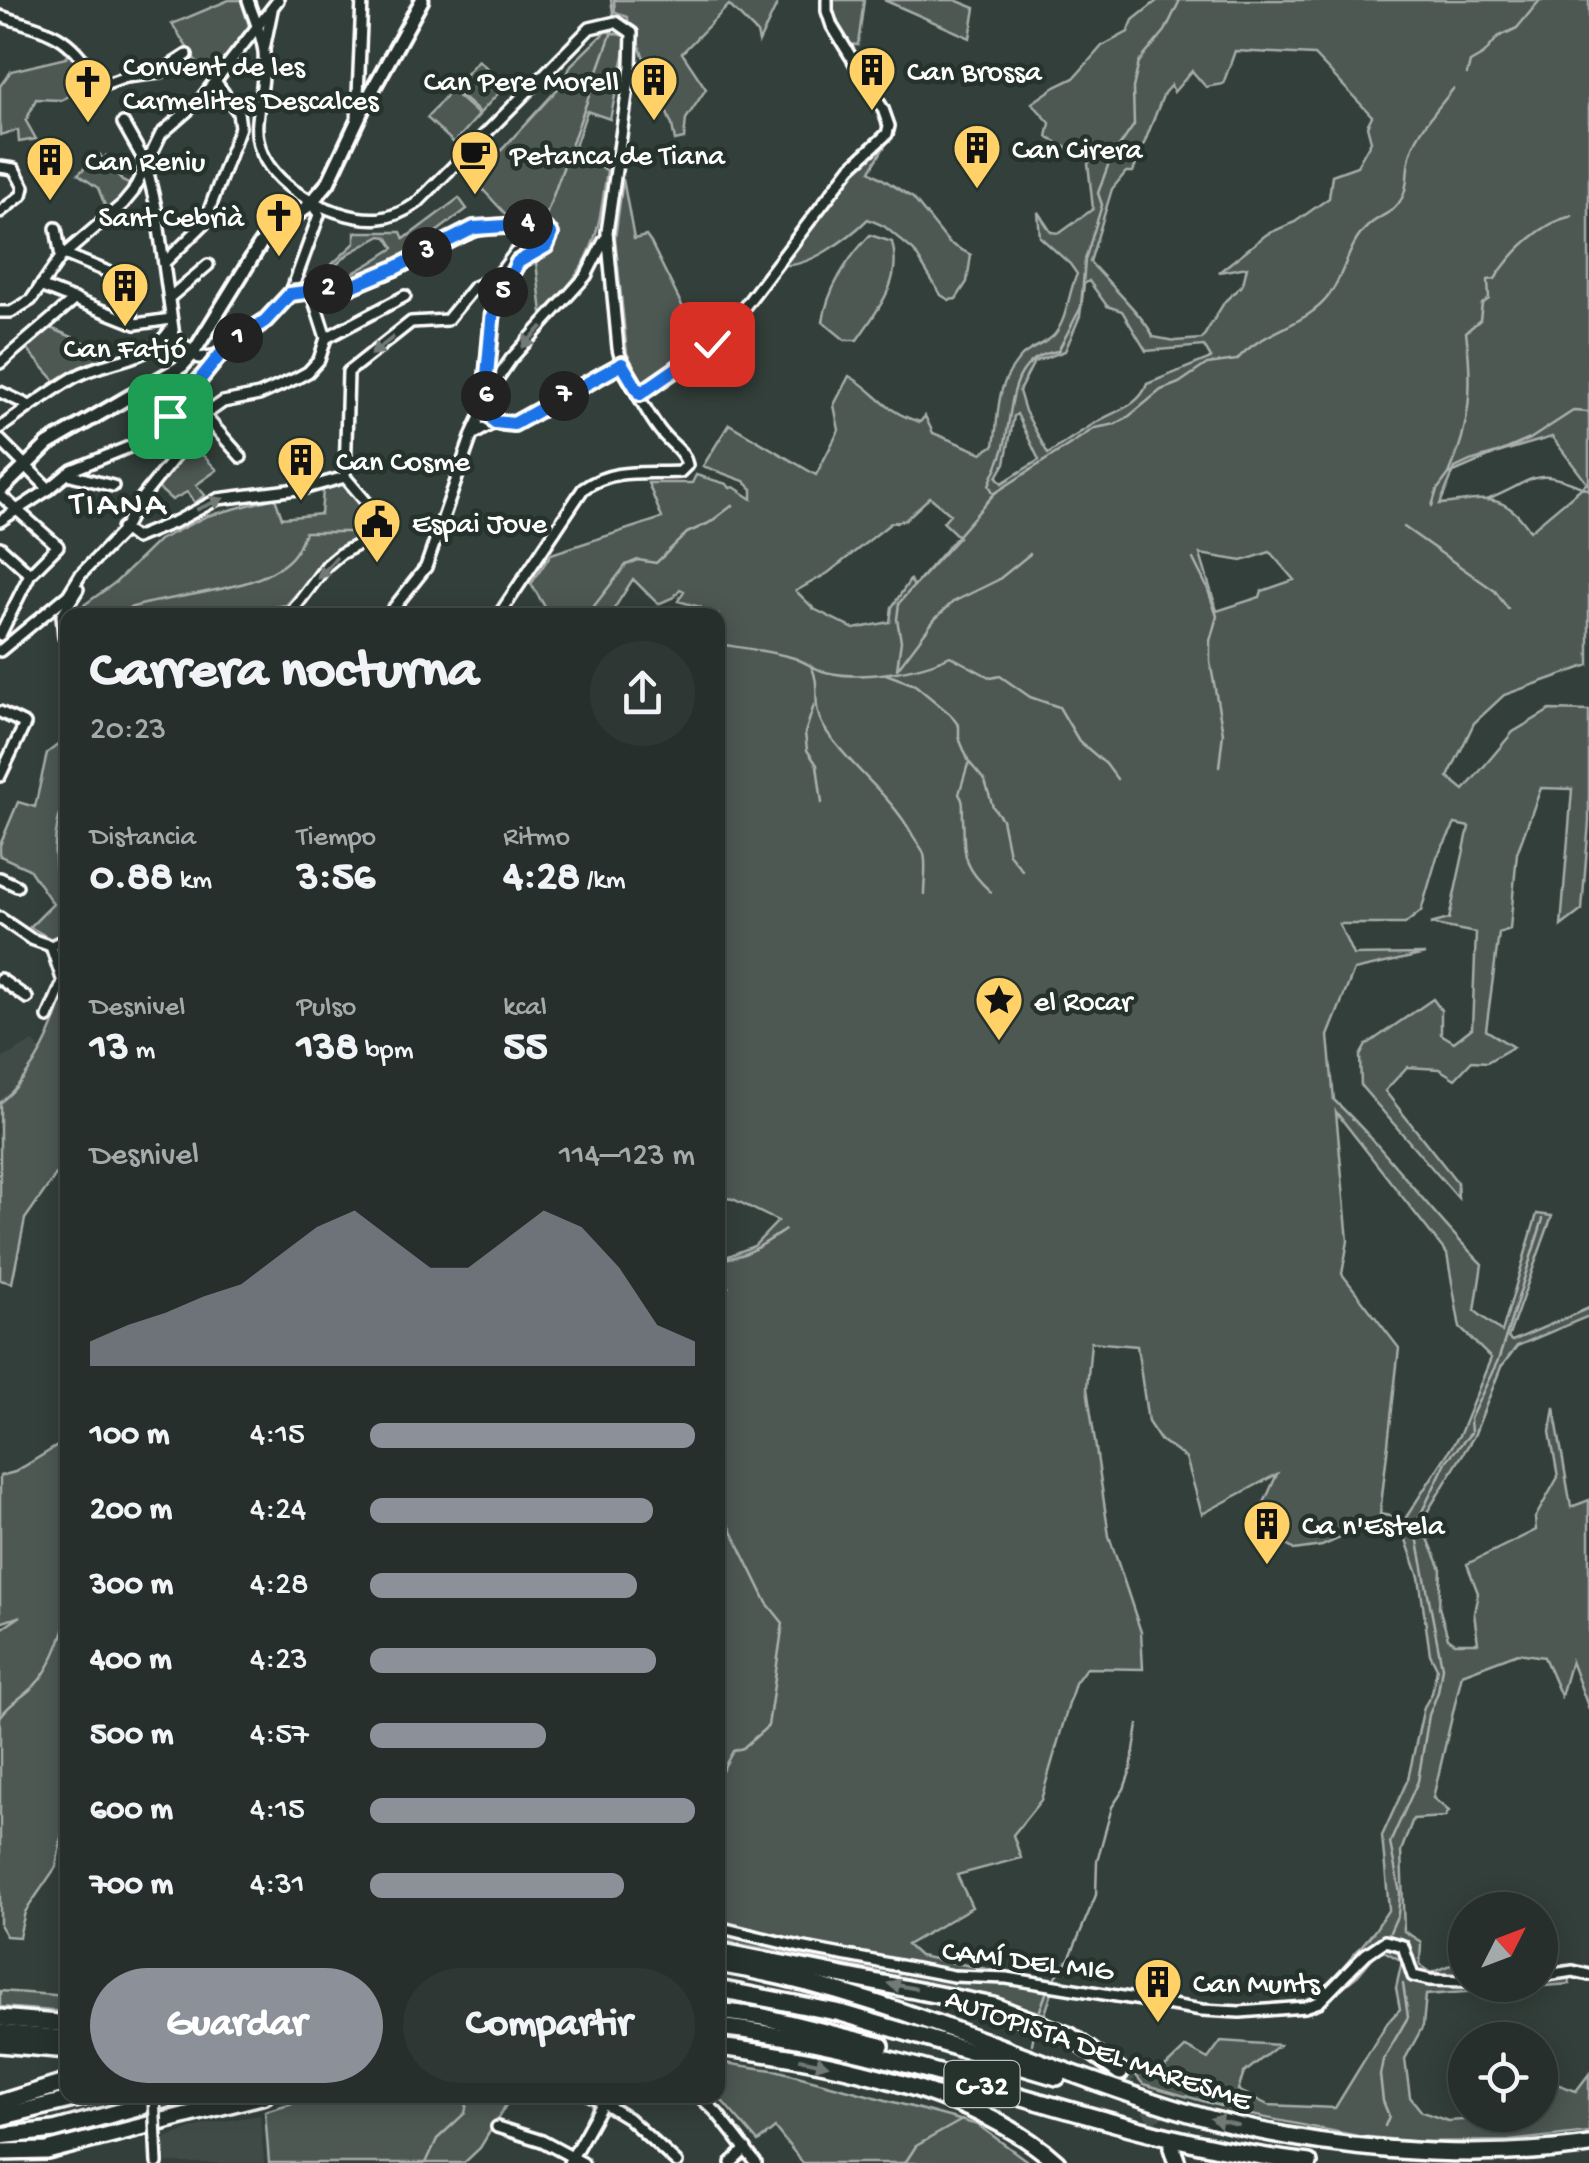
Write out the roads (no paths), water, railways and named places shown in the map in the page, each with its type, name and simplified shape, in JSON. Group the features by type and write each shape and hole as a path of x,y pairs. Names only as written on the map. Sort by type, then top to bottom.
{"highway":[{"path":"725,1953 994,2006 1070,2036 1120,2072"},
{"path":"725,1955 785,1976"},
{"name":"AUTOPISTA DEL MARESME","path":"725,1965 785,1976 892,2006 1184,2111 1265,2132 1409,2150 1483,2154 1589,2145"},
{"path":"725,1990 841,2013 1078,2084 1184,2111"},
{"path":"725,2012 853,2038 1245,2152"},
{"path":"0,2021 60,2024"},
{"name":"AUTOPISTA DEL MARESME","path":"725,2029 866,2052 1168,2136 1309,2163"},
{"path":"0,2032 60,2039"},
{"path":"0,2044 60,2049"},
{"path":"725,2048 798,2058 914,2089 1019,2133 1057,2163"},
{"path":"0,2103 60,2084"},
{"path":"0,2117 60,2102"},
{"path":"0,2136 54,2130 152,2103"},
{"path":"0,2152 46,2151 234,2103"}],"street":[{"path":"248,0 264,50"},
{"path":"357,122 362,0"},
{"path":"17,639 0,633 30,574 58,546 0,493 48,444 182,366 192,355 261,243 313,202 332,178 422,0"},
{"path":"640,394 720,339 851,166 887,134 890,126 883,109 832,26 827,0"},
{"path":"0,312 11,312 30,300 63,255 123,204 133,192 161,134 201,99 275,4"},
{"path":"275,4 264,50 257,124 260,150 275,174 313,202 372,220 404,212 417,203 584,33 597,24 615,23 630,30 634,45 606,236 618,348 622,364 656,424 685,456 685,469 672,473 616,472 583,488 504,608"},
{"path":"0,16 52,31 81,56 102,86 126,77 159,73 187,54"},
{"path":"164,263 204,224 240,127 241,116 215,81"},
{"path":"124,123 146,164 171,324 192,355 205,358 222,354"},
{"path":"0,167 14,168 24,187 22,195 0,212"},
{"path":"241,457 200,418 192,401 194,387 228,345 265,321 290,294 319,215 313,202"},
{"path":"290,294 352,286 474,228 543,225 551,234 550,242 518,262 493,310 484,405 495,422"},
{"path":"56,228 63,255"},
{"path":"586,276 606,236"},
{"path":"294,608 328,565 367,540 372,531 374,511 345,477 348,372 411,322 448,320 474,288 496,277 515,253 544,247"},
{"path":"63,255 128,280 132,322"},
{"path":"169,298 208,265"},
{"path":"394,608 426,568 484,405 511,359 586,276 594,270 610,274"},
{"path":"40,286 132,322 171,324"},
{"path":"0,651 68,594 189,440 200,418 223,402 259,394 308,372 324,350 326,338 311,291"},
{"path":"326,338 405,296"},
{"path":"0,363 75,300"},
{"path":"0,428 76,376 136,358 154,348 171,324"},
{"path":"471,439 481,428 495,422 514,424 622,364"},
{"path":"0,392 30,406"},
{"path":"0,521 67,474 139,443 192,401"},
{"path":"0,440 49,489"},
{"path":"67,474 113,486"},
{"path":"122,528 136,538 218,499 306,488 345,477"},
{"path":"0,547 30,574"},
{"path":"66,608 86,570"},
{"path":"0,712 25,724 0,776"},
{"path":"0,878 17,886"},
{"path":"0,918 30,939 51,946 60,942"},
{"path":"51,946 60,973"},
{"path":"0,979 27,998"},
{"path":"48,1017 60,989"},
{"name":"CAMÍ DEL MIG","path":"725,1929 953,1976 1051,1984 1221,2011 1272,2011 1319,2002 1385,1940 1403,1946 1413,1976 1448,1981"},
{"path":"1558,1973 1589,1974"},
{"path":"154,2103 157,2163"},
{"path":"572,2159 603,2103"},
{"path":"605,2103 653,2138 677,2163"},
{"path":"705,2103 756,2163"},
{"path":"497,2126 542,2140 584,2163"},
{"path":"731,2163 746,2150"}],"waterway":[{"path":"611,0 614,18"},
{"path":"897,669 901,641 899,603 994,494 989,485 1003,452 1021,374 1029,363 1058,351 1081,307 1085,260 1102,205 1098,193 1110,160 1134,125 1133,88 1139,62 1165,31 1180,0"},
{"path":"1467,74 1470,62 1484,54 1498,37 1517,28 1540,0"},
{"path":"544,221 614,26"},
{"path":"995,493 1095,428 1116,424 1161,390 1207,364 1237,360 1259,342 1321,305 1361,234 1402,198 1415,142 1453,89"},
{"path":"1449,474 1462,438 1468,404 1466,332 1480,320 1482,304 1489,299 1488,280 1495,279 1538,232 1572,216"},
{"path":"1432,506 1437,490 1449,474 1530,439 1573,411 1589,412"},
{"path":"1487,500 1545,477 1589,490"},
{"path":"592,608 626,565 638,560 656,563 687,533 733,505"},
{"path":"128,608 260,578 295,553 305,532 350,532 367,520"},
{"path":"1404,527 1495,591 1508,609"},
{"path":"898,668 953,602 998,580 1030,554"},
{"path":"1193,559 1217,616 1210,641 1210,661 1223,733 1219,767"},
{"path":"725,645 785,656 843,675 891,673 950,656 991,678 1000,676 1030,697 1059,707 1079,741 1117,779"},
{"path":"811,666 818,713 827,732 893,806 923,852 924,894"},
{"path":"886,674 915,685 959,726 959,738 969,762 985,781 993,807 1002,819 1009,854 1022,870"},
{"path":"814,705 805,733 807,750 817,765 822,803"},
{"path":"968,764 959,794 963,803 965,851 974,874 991,892"},
{"path":"60,815 55,850 60,886"},
{"path":"1390,1932 1398,1914 1400,1893 1390,1843 1418,1781 1442,1667 1415,1526 1447,1460 1471,1433 1470,1419 1499,1358 1543,1219"},
{"path":"725,1258 745,1254 785,1230"},
{"path":"725,1518 767,1603 783,1623 768,1726 743,1748 733,1751 725,1765"},
{"path":"0,1717 41,1678 60,1641"},
{"path":"1040,2010 1048,1988 1070,1957 1096,1895 1097,1861 1112,1807 1131,1769 1138,1725"},
{"path":"1385,2126 1389,2116 1380,2075 1383,2060 1408,2017 1403,1984"},
{"path":"1032,2044 1035,2028"},
{"path":"979,2106 988,2097"},
{"path":"426,2163 437,2139 465,2113 467,2103"},
{"path":"905,2163 916,2146 962,2120"}],"tunnel":[{"path":"1120,2072 1148,2106 1170,2144"}],"place":[{"name":"Can Brossa","path":"872,112"},
{"name":"Can Pere Morell","path":"654,122"},
{"name":"Convent de les Carmelites Descalces","path":"88,124"},
{"name":"Can Cirera","path":"977,190"},
{"name":"Petanca de Tiana","path":"475,196"},
{"name":"Can Reniu","path":"50,202"},
{"name":"Sant Cebrià","path":"279,258"},
{"name":"Can Fatjó","path":"125,328"},
{"name":"Can Cosme","path":"301,502"},
{"name":"Espai Jove","path":"377,564"},
{"name":"el Rocar","path":"999,1042"},
{"name":"Ca n'Estela","path":"1267,1566"},
{"name":"Can Munts","path":"1158,2024"}],"district":[{"name":"TIANA","path":"119,501"}]}
